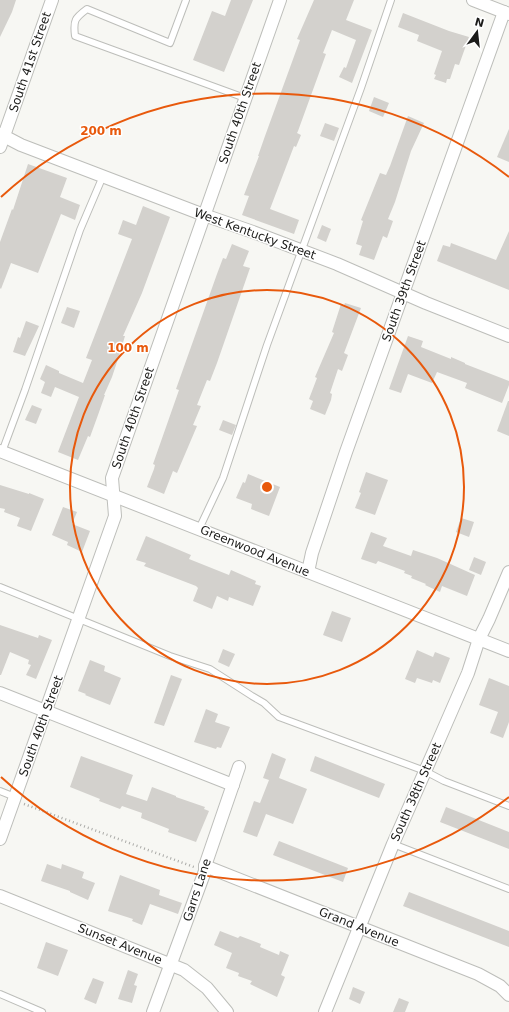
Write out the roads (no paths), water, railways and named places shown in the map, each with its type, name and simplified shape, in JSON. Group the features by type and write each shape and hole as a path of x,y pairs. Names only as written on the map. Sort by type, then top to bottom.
{"street":[{"name":"South 41st Street","path":"1,139 52,0"},
{"name":"South 40th Street","path":"0,839 115,516 112,478 280,0"},
{"path":"473,0 507,13"},
{"name":"South 39th Street","path":"308,572 312,553 346,452 507,13"},
{"name":"West Kentucky Street","path":"1,139 103,176 204,216 301,250 337,264 403,294 509,336"},
{"name":"Greenwood Avenue","path":"1,451 509,651"},
{"name":"South 38th Street","path":"325,1012 393,844 468,673 479,639 509,572"},
{"path":"0,693 233,785"},
{"name":"Garrs Lane","path":"153,1012 172,964 239,767"},
{"name":"Grand Avenue","path":"205,869 478,974 500,986 509,995"},
{"name":"Sunset Avenue","path":"0,896 184,970 208,988 227,1012"}],"lane":[{"path":"186,0 170,43 87,9 76,17 73,25 75,36 245,98"},
{"path":"199,529 223,478 267,344 362,88 391,0"},
{"path":"1,451 25,390 80,230 103,176"},
{"path":"0,587 170,656 210,669 264,703 279,717 425,771 444,781 509,806"},
{"path":"0,791 15,799"},
{"path":"393,844 509,889"},
{"path":"0,994 42,1012"}]}
